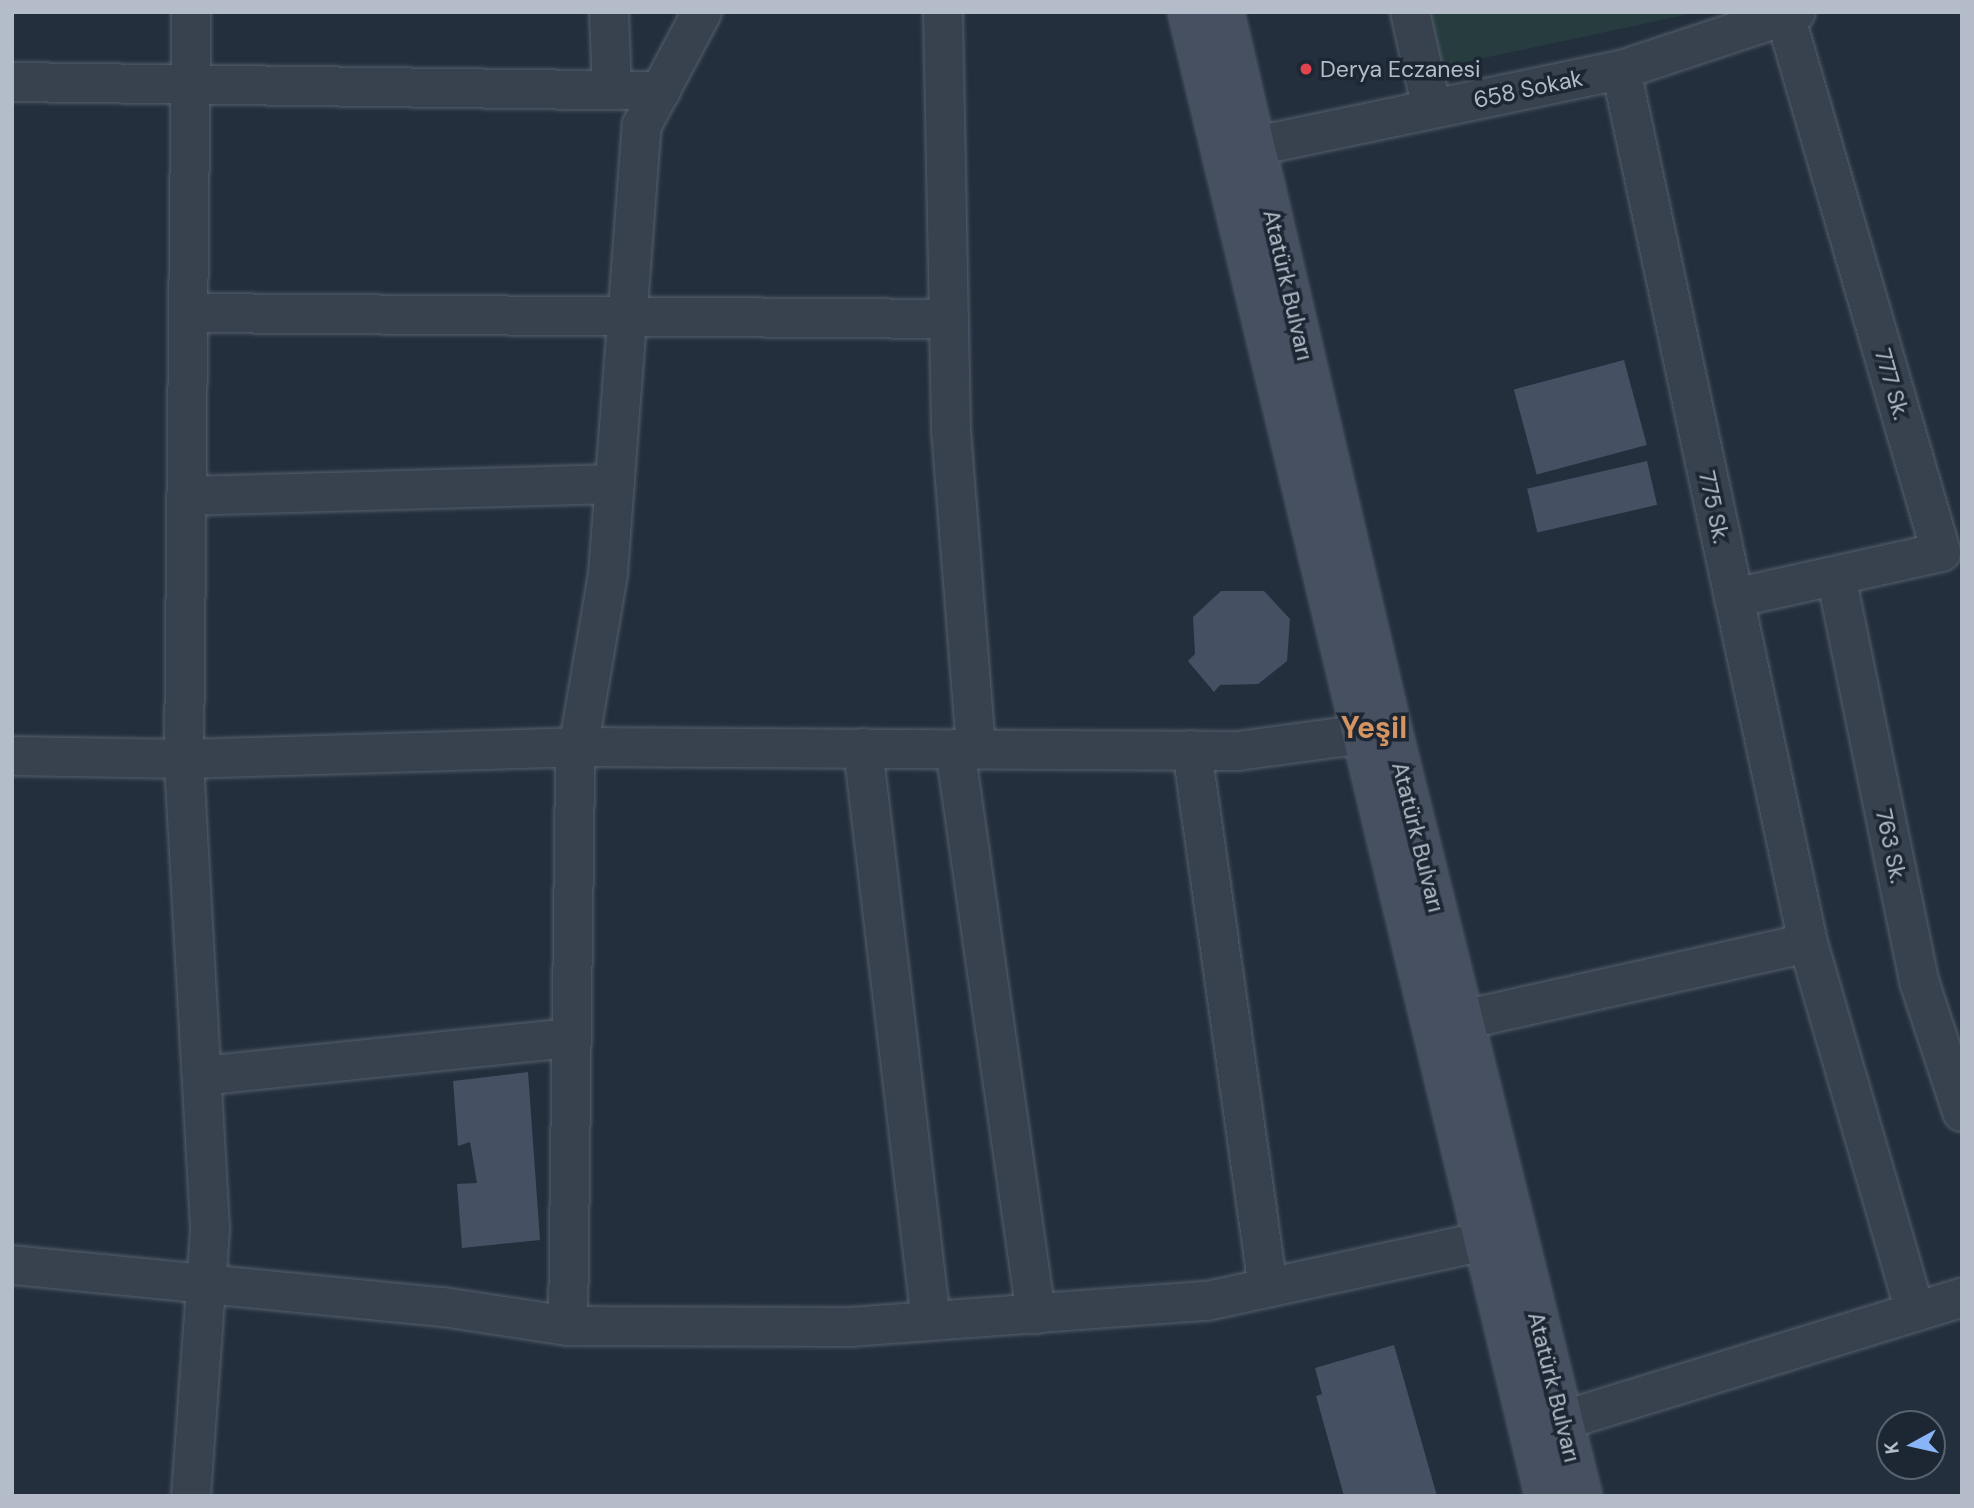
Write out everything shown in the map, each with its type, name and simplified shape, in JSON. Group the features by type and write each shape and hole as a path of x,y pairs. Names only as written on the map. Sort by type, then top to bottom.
{"main road":[{"name":"Atatürk Bulvarı","path":"1188,12 1357,735 1545,1496"},
{"name":"Atatürk Bulvarı","path":"1224,12 1463,1020 1561,1421 1582,1496"}],"street":[{"path":"191,12 184,759 202,1076 208,1284 191,1496"},
{"path":"609,12 612,90"},
{"path":"568,1326 578,747 608,573 642,125 702,12"},
{"path":"943,12 949,319 966,749 1036,1314"},
{"path":"1410,12 1432,109"},
{"name":"658 Sokak","path":"1256,146 1621,70 1788,14"},
{"name":"777 Sk.","path":"1734,598 1952,550 1788,14"},
{"name":"775 Sk.","path":"1621,70 1808,943 1915,1312"},
{"path":"12,82 192,82 660,91"},
{"path":"190,313 628,321 949,319"},
{"path":"187,496 615,484"},
{"name":"763 Sk.","path":"1836,576 1919,981 1962,1112"},
{"path":"12,756 184,759 578,747 1192,750 1357,735"},
{"path":"863,748 931,1321"},
{"path":"1192,750 1268,1288"},
{"path":"1463,1020 1808,943"},
{"path":"202,1076 571,1038"},
{"path":"12,1265 208,1284 568,1326 931,1321 1207,1301 1481,1242"},
{"path":"1561,1421 1962,1298"}],"green space":[{"path":"1430,12 1699,12 1442,67"}],"building":[{"path":"1624,360 1647,445 1537,475 1514,390"},
{"path":"1647,461 1657,505 1537,533 1527,489"},
{"path":"1221,591 1264,591 1290,619 1287,661 1258,684 1220,685 1214,692 1188,661 1195,654 1193,617"},
{"path":"528,1072 540,1240 462,1248 457,1184 477,1183 470,1142 458,1146 453,1081"},
{"path":"1394,1345 1437,1496 1344,1496 1316,1396 1322,1394 1315,1368"}],"place":[{"name":"Derya Eczanesi","path":"1306,69"}],"district":[{"name":"Yeşil","path":"1374,728"}]}
